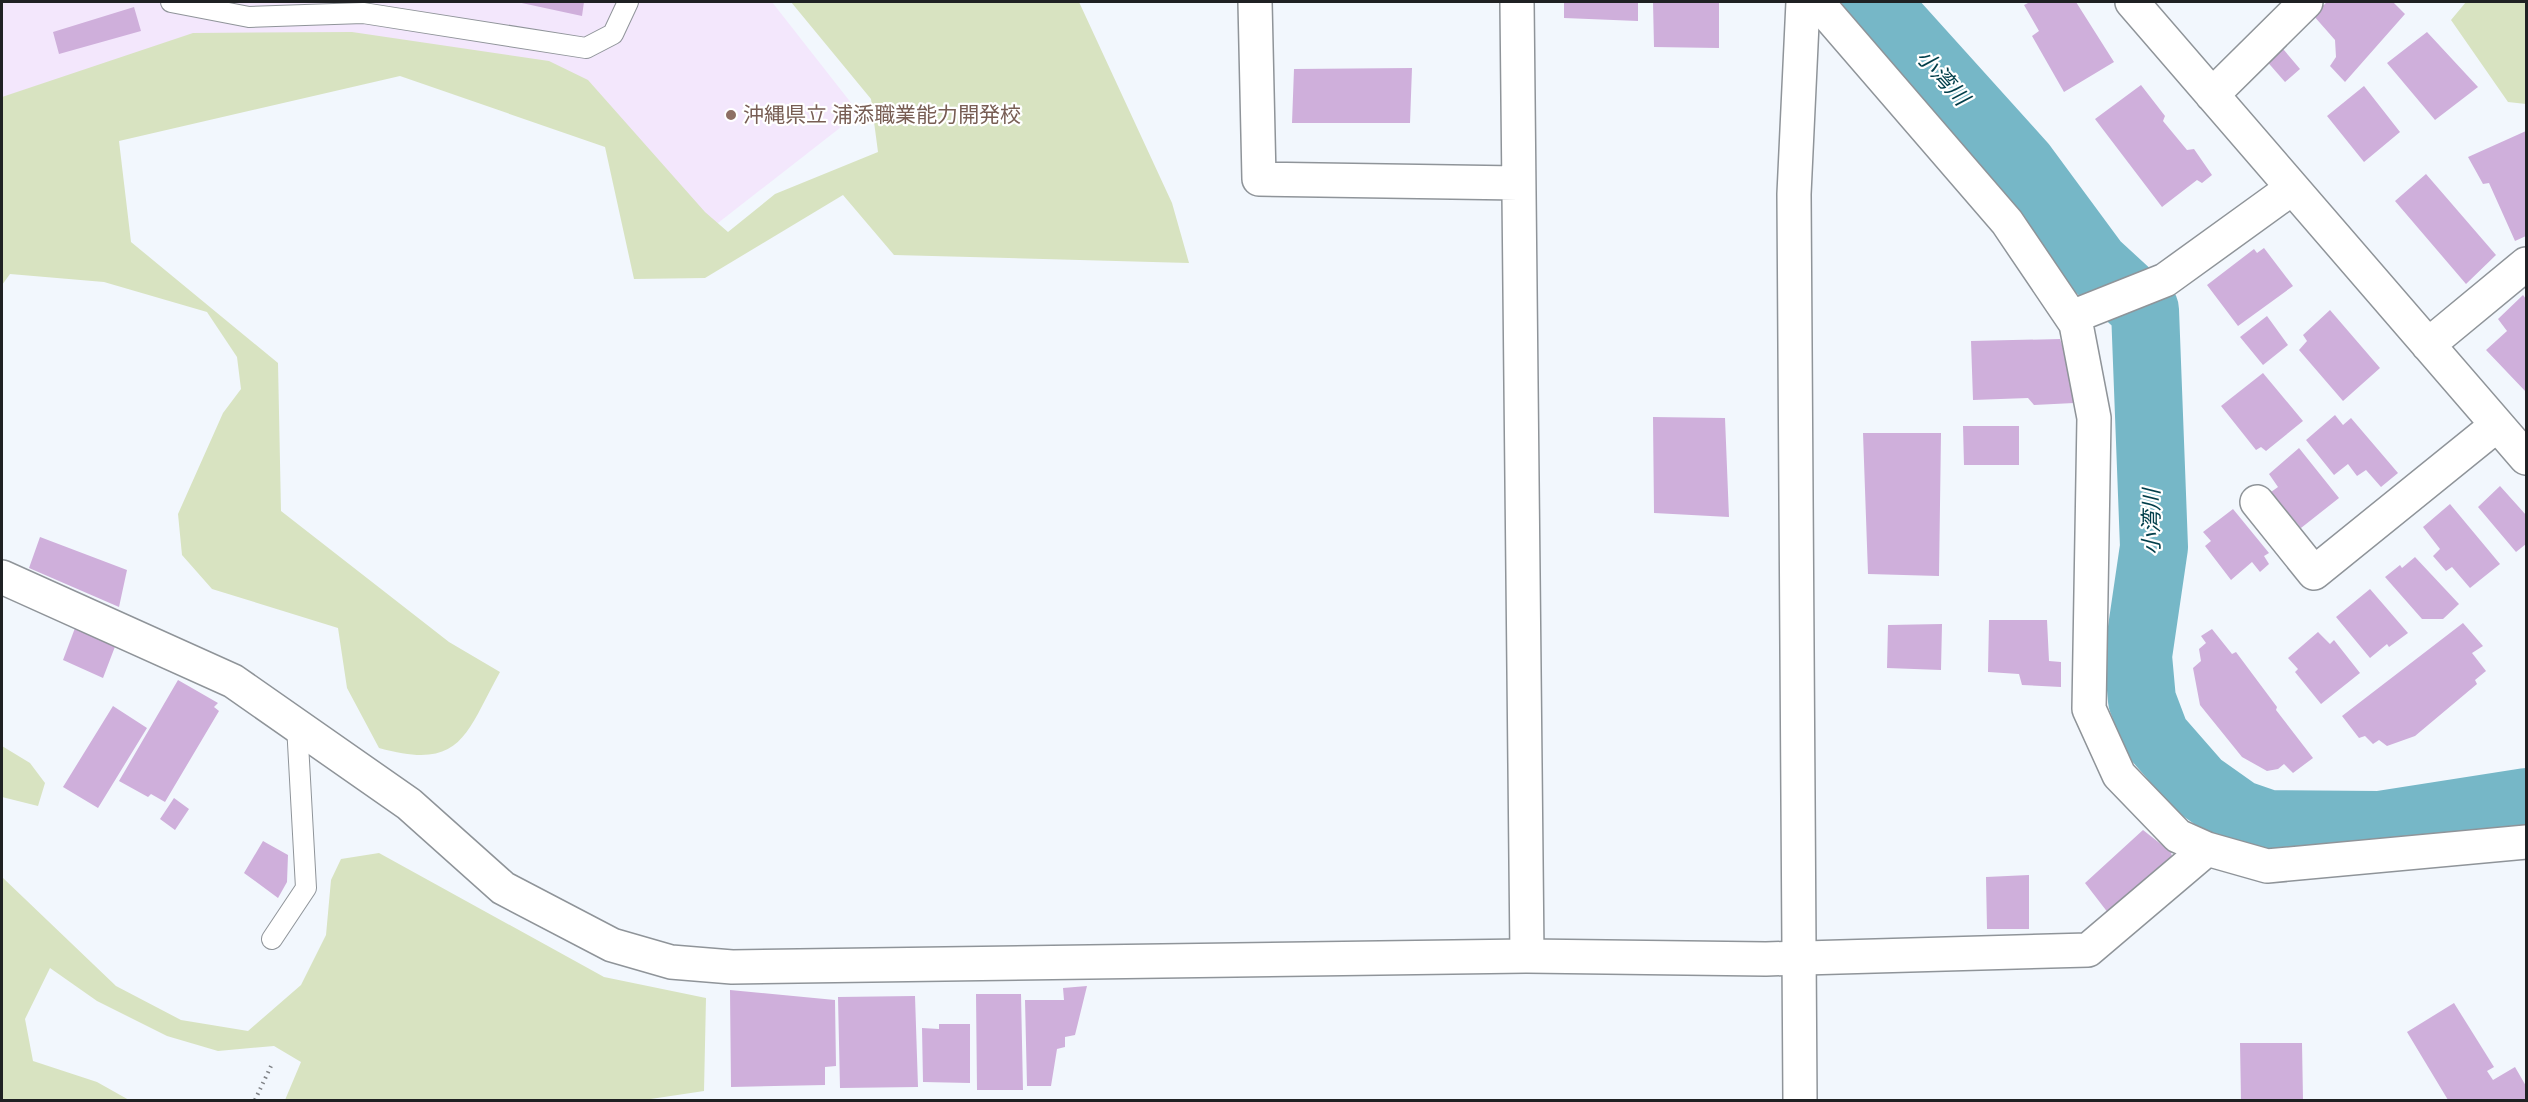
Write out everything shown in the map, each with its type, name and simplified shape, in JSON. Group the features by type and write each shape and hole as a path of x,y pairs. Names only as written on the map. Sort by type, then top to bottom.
{"street":[{"path":"1256,2 1259,179 1518,183"},
{"path":"1518,2 1527,956"},
{"path":"1800,1101 1797,958 1794,194 1803,2"},
{"path":"1817,2 2007,222 2076,324 2094,418 2089,709 2119,775 2178,836 2206,849 2267,866 2526,842"},
{"path":"2132,2 2291,189 2526,458"},
{"path":"2211,95 2306,2"},
{"path":"2072,316 2165,280 2291,189"},
{"path":"2428,345 2526,264"},
{"path":"2257,502 2314,573 2498,425"},
{"path":"2,577 233,681 409,804 503,888 612,945 671,962 744,967 1527,956 1797,958 2088,950 2206,849"}],"lane":[{"path":"171,2 249,17 363,13 586,48 613,34 628,2"},
{"path":"272,939 306,888 297,725"}],"path":[{"path":"255,1101 271,1066"}],"shaded area":[{"name":"沖縄県立 浦添職業能力開発校","path":"2,2 772,2 859,113 709,230 604,112 339,59 2,116"}],"green space":[{"path":"791,2 1079,2 1172,203 1189,263 894,255 843,195 705,278 634,279 605,147 400,76 119,141 131,242 278,363 281,511 449,642 500,672 468,730 445,751 428,755 407,754 379,748 347,688 338,628 212,589 182,555 178,514 223,413 241,389 237,357 207,312 104,282 10,274 2,285 2,97 193,33 352,32 549,61 588,80 705,212 728,232 775,194 878,152 871,99"},
{"path":"2466,2 2526,2 2526,104 2508,102 2451,20"},
{"path":"2,746 30,763 45,783 38,806 2,797"},
{"path":"379,853 604,977 706,998 704,1091 644,1100 285,1100 301,1062 274,1046 218,1051 167,1036 97,1001 50,968 25,1019 33,1061 97,1082 129,1100 2,1100 2,877 116,986 181,1020 248,1031 301,985 326,935 331,880 341,859"}],"building":[{"path":"517,2 584,2 582,16"},
{"path":"1564,2 1638,2 1638,21 1564,18"},
{"path":"1653,2 1719,2 1719,48 1654,47"},
{"path":"2030,2 2076,2 2114,62 2064,92 2032,36 2039,31 2024,5"},
{"path":"2327,2 2393,2 2405,14 2345,82 2330,66 2336,57 2335,40 2313,15"},
{"path":"134,7 141,31 59,54 53,32"},
{"path":"2427,32 2478,87 2435,120 2387,63"},
{"path":"2278,43 2300,69 2285,82 2264,58"},
{"path":"1412,68 1410,123 1292,123 1294,69"},
{"path":"2141,85 2165,116 2163,121 2187,150 2194,149 2212,175 2202,183 2197,180 2162,207 2095,119"},
{"path":"2364,86 2400,132 2364,162 2327,116"},
{"path":"2526,131 2526,236 2515,241 2489,183 2483,184 2468,157"},
{"path":"2426,174 2496,255 2466,284 2395,201"},
{"path":"2264,248 2293,286 2238,326 2207,285 2254,249 2257,253"},
{"path":"2523,295 2526,299 2526,392 2486,350 2507,331 2498,319"},
{"path":"2330,310 2380,368 2343,401 2299,350 2307,341 2303,335"},
{"path":"2267,316 2288,345 2263,365 2240,337"},
{"path":"2060,339 2073,378 2074,403 2034,405 2028,398 1973,400 1971,341"},
{"path":"2263,373 2303,421 2266,451 2261,447 2256,450 2221,406"},
{"path":"2335,415 2343,425 2351,418 2398,473 2381,487 2366,470 2357,476 2348,464 2334,475 2306,440"},
{"path":"1653,417 1725,418 1729,517 1654,513"},
{"path":"1963,426 2019,426 2019,465 1964,465"},
{"path":"1863,433 1941,433 1939,576 1868,574"},
{"path":"2299,448 2339,498 2301,528 2271,492 2278,487 2269,474"},
{"path":"2500,486 2526,515 2526,544 2516,552 2478,507"},
{"path":"2450,504 2500,564 2470,588 2452,567 2446,571 2433,556 2440,549 2423,527"},
{"path":"2233,509 2269,553 2264,556 2269,564 2260,572 2252,562 2231,580 2205,546 2211,541 2203,532"},
{"path":"40,537 127,570 119,607 29,568"},
{"path":"2415,557 2459,604 2443,619 2422,619 2385,577 2400,565 2402,568"},
{"path":"2370,589 2408,633 2389,647 2387,644 2370,658 2336,617"},
{"path":"1989,620 2047,620 2049,661 2061,662 2061,687 2022,685 2019,674 1988,672"},
{"path":"2463,623 2483,646 2472,653 2486,671 2475,680 2477,684 2415,736 2387,746 2379,740 2373,744 2365,736 2359,738 2342,716"},
{"path":"1942,624 1941,670 1887,668 1888,625"},
{"path":"75,628 116,644 103,678 63,660"},
{"path":"2212,629 2232,654 2236,652 2313,758 2293,773 2284,764 2278,769 2267,771 2242,757 2200,705 2193,668 2201,661 2199,649 2206,643 2201,636"},
{"path":"2318,632 2330,644 2334,640 2360,673 2321,704 2295,672 2298,669 2288,658"},
{"path":"178,680 218,703 214,707 219,711 165,802 151,794 148,797 119,781"},
{"path":"113,706 147,728 98,808 63,787"},
{"path":"174,798 189,809 175,830 160,819"},
{"path":"2143,830 2171,852 2174,866 2112,918 2085,883"},
{"path":"263,841 288,855 287,882 278,898 244,873"},
{"path":"2029,875 2029,929 1987,929 1986,877"},
{"path":"1087,986 1075,1035 1065,1037 1065,1047 1057,1049 1051,1086 1027,1086 1025,1000 1064,1000 1063,988"},
{"path":"730,990 835,1000 836,1066 825,1067 825,1085 731,1087"},
{"path":"976,994 1021,994 1023,1090 977,1090"},
{"path":"915,996 918,1087 840,1088 838,997"},
{"path":"2454,1003 2494,1067 2487,1071 2493,1080 2515,1067 2526,1086 2526,1100 2448,1100 2407,1032"},
{"path":"939,1024 970,1024 970,1083 923,1082 922,1028 939,1029"},
{"path":"2240,1043 2302,1043 2303,1100 2241,1100"}],"waterway":[{"name":"小湾川","path":"1875,2 2022,165 2095,264 2145,310 2154,547 2138,656 2142,700 2156,737 2198,785 2239,814 2268,824 2379,825 2526,802"}],"place":[{"name":"沖縄県立 浦添職業能力開発校","path":"731,115"}]}
